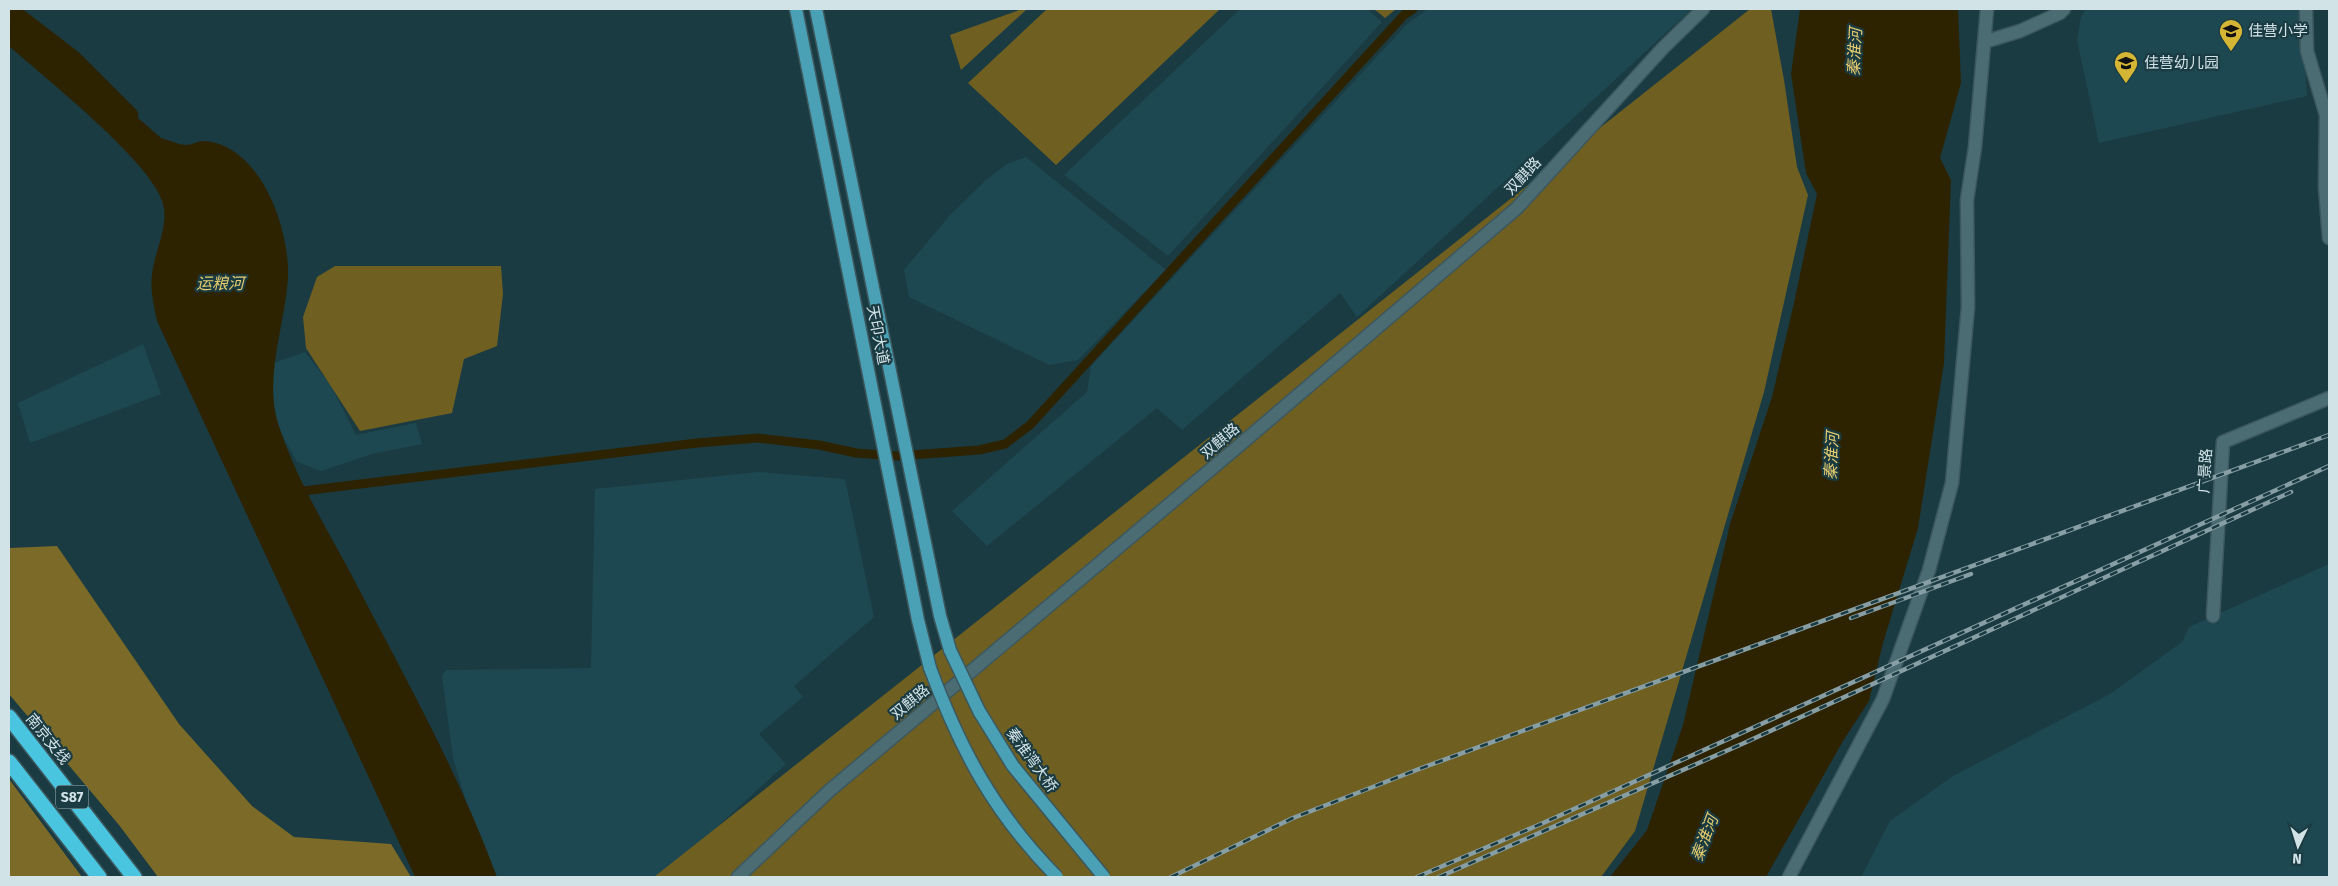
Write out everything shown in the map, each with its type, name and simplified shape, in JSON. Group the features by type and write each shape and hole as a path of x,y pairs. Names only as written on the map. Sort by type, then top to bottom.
{"highway":[{"name":"南京支线","path":"9,718 134,877"},
{"name":"S87","path":"9,762 99,877"}],"main road":[{"name":"天印大道","path":"796,9 888,472 930,668 954,730 979,778 1014,829 1057,877"},
{"name":"天印大道","path":"816,9 940,616 950,650"},
{"name":"秦淮湾大桥","path":"950,650 979,711 1013,766 1104,877"}],"street":[{"name":"双麒路","path":"738,877 829,791 1046,610 1517,208 1663,48 1703,9"},
{"path":"1789,877 1883,699 1929,570 1952,483 1968,307 1967,200 1975,147 1987,9"},
{"path":"1984,42 2020,31 2060,13 2064,9"},
{"path":"2306,9 2307,51 2326,115 2326,187 2329,238"},
{"name":"广景路","path":"2212,616 2223,442 2329,398"}],"shaded area":[{"path":"1022,9 1027,9 961,70 950,35"},
{"path":"1047,9 1220,9 1056,165 968,83"},
{"path":"1240,9 1367,9 1382,22 1168,256 1064,175"},
{"path":"1374,9 1396,9 1385,18"},
{"path":"1428,9 1692,9 1357,317 1340,293 1182,430 1157,408 987,546 952,511 1087,392 1091,366 1408,23"},
{"path":"1750,9 1771,9 1797,167 1808,195 1764,392 1635,831 1601,877 654,877"},
{"name":"佳营小学","path":"2086,9 2301,9 2307,96 2099,143 2077,40 2081,17"},
{"path":"1026,157 1166,270 1078,360 1049,365 909,297 904,270 951,214 986,180 1007,164"},
{"path":"335,266 501,266 503,294 497,346 464,359 452,413 360,431 306,348 303,317 317,277"},
{"path":"143,344 161,394 30,443 18,403"},
{"path":"305,352 331,386 356,435 416,423 422,444 372,454 321,471 297,462 275,422 271,364"},
{"path":"758,472 845,479 874,617 794,686 803,697 759,734 786,764 662,877 489,877 453,758 442,676 446,670 591,668 595,489"},
{"path":"57,546 179,724 252,806 294,837 391,844 411,877 158,877 119,825 9,694 9,548"},
{"path":"2329,564 2329,877 1861,877 1890,821 1953,776 2110,694 2182,642 2189,627"},
{"path":"9,779 82,877 9,877"}],"water":[{"name":"运粮河","path":"9,9 13,9 161,138 183,145 203,141 226,147 236,153 254,170 267,190 282,228 288,268 286,297 276,354 273,392 280,429 303,485 410,686 447,761 482,838 497,877 415,877 157,321 152,281 153,267 164,225 164,208 157,190 142,170 97,123 9,46"},
{"name":"秦淮河","path":"1800,9 1958,9 1961,83 1940,158 1951,180 1944,363 1918,528 1883,643 1869,701 1843,741 1766,877 1610,877 1647,830 1683,725 1730,524 1772,397 1794,303 1817,194 1806,173 1791,74"}],"waterway":[{"path":"10,9 74,58 131,115"},
{"path":"295,492 697,443 758,438 819,445 856,453 897,456 979,450 1005,444 1030,425 1404,15 1413,9"}],"railway":[{"path":"1171,877 1293,818 1419,769 2329,435"},
{"path":"1417,877 1541,824 2329,466"},
{"path":"1439,877 1742,744 2291,492"},
{"path":"1851,618 1971,574"}],"place":[{"name":"佳营小学","path":"2231,52"},
{"name":"佳营幼儿园","path":"2126,84"}]}
